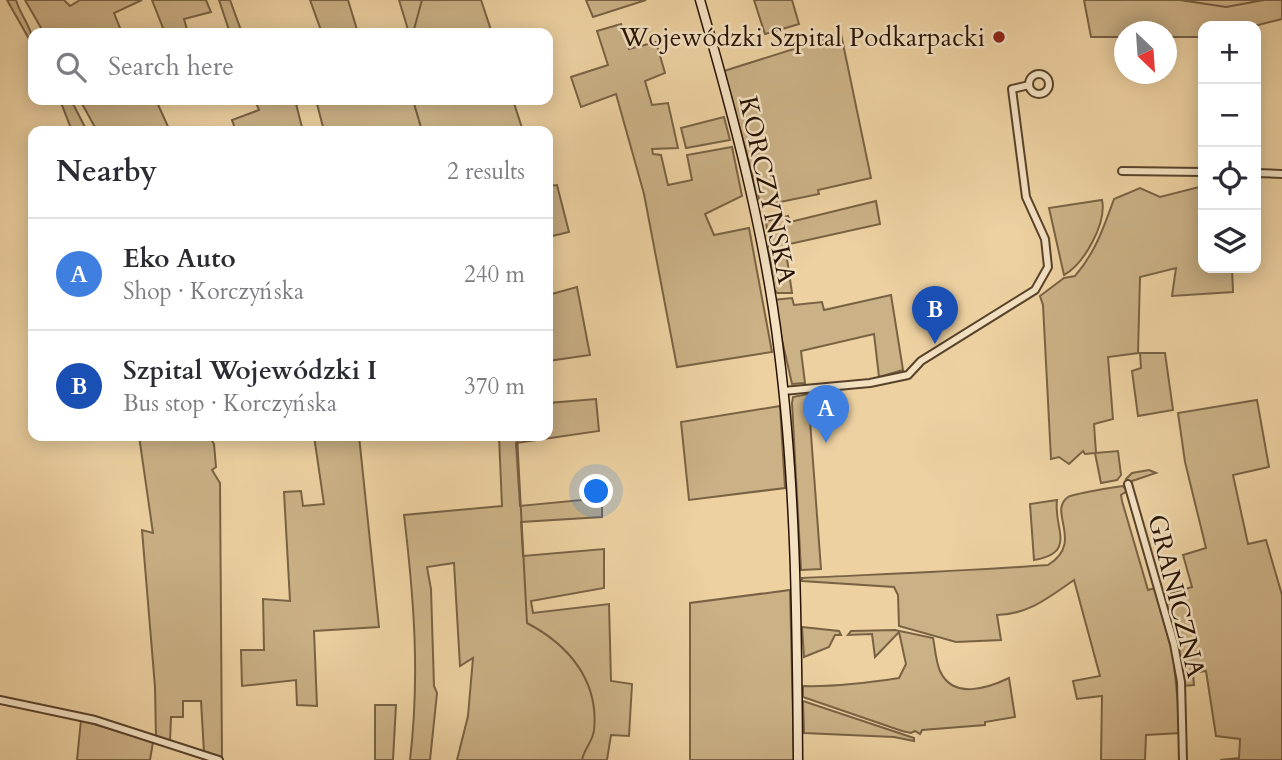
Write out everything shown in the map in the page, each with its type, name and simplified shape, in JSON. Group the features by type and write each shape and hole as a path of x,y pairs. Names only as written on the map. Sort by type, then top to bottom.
{"main road":[{"name":"KORCZYŃSKA","path":"700,0 755,216 779,350 795,574 798,760"}],"street":[{"path":"783,391 870,383 908,375 920,362 1035,290 1048,267 1048,252 1026,197 1012,89 1029,85"},
{"path":"1122,171 1198,172"},
{"path":"1261,173 1282,174"},
{"name":"GRANICZNA","path":"1128,484 1174,644 1181,682 1183,760"},
{"path":"0,700 95,720 219,760"}],"shaded area":[{"path":"7,0 16,0 28,28 28,37"},
{"path":"25,0 64,0 70,6 80,0 142,0 114,13 120,28 41,28"},
{"path":"152,0 206,0 211,12 184,19 187,28 163,28"},
{"path":"219,0 230,0 240,28 228,28"},
{"path":"310,0 348,0 356,28 320,28"},
{"path":"399,0 481,0 490,28 407,28"},
{"path":"586,0 646,0 593,17"},
{"path":"754,0 792,0 799,24 765,34"},
{"path":"1084,0 1282,0 1282,19 1261,24 1261,21 1198,21 1198,37 1177,37 1177,21 1114,21 1114,37 1091,37"},
{"path":"621,24 629,49 656,42 665,73 645,81 652,105 668,103 678,148 652,149 653,154 661,155 668,185 692,180 687,155 732,147 742,196 705,214 714,235 749,228 772,352 677,367 644,194 616,94 581,107 571,77 608,65 597,31"},
{"path":"841,34 871,178 818,190 819,194 761,206 724,71"},
{"path":"62,105 74,105 84,126 70,126"},
{"path":"83,105 158,105 168,126 94,126"},
{"path":"257,105 296,105 302,126 234,126 232,120 259,110"},
{"path":"317,105 515,105 521,126 323,126"},
{"path":"724,117 730,140 686,148 681,128"},
{"path":"553,185 557,185 569,232 553,236"},
{"path":"1198,187 1198,273 1232,273 1233,292 1172,296 1176,268 1140,277 1138,353 1108,357 1113,419 1094,424 1096,453 1118,451 1121,475 1117,480 1101,483 1095,453 1085,454 1083,451 1069,464 1059,457 1051,459 1043,305 1040,296 1064,278 1075,276 1082,267 1098,239 1114,199 1140,188 1160,197"},
{"path":"1102,200 1101,220 1092,242 1079,262 1064,275 1049,208"},
{"path":"876,201 880,224 785,245 792,293 777,293 774,289 766,221 788,216 790,222"},
{"path":"577,287 590,355 553,360 553,294"},
{"path":"891,295 903,370 879,377 874,334 801,351 805,383 792,384 773,300 792,298 794,305 822,302 824,310"},
{"path":"1140,353 1165,353 1173,410 1138,416 1132,371 1141,368"},
{"path":"808,394 821,569 801,570 792,403 793,397"},
{"path":"596,399 599,431 553,438 553,403"},
{"path":"1257,400 1269,467 1233,475 1248,544 1266,540 1282,595 1282,760 1220,760 1239,758 1240,739 1216,736 1206,671 1193,673 1194,685 1183,686 1161,596 1192,587 1183,555 1206,548 1185,462 1178,413"},
{"path":"780,406 785,488 689,500 681,422"},
{"path":"140,441 212,441 216,467 212,470 220,483 222,758 204,752 201,701 183,701 183,717 171,717 170,742 156,738 155,687 142,530 153,533"},
{"path":"315,441 360,441 379,627 314,631 317,706 297,705 296,680 242,686 241,650 264,650 263,599 290,601 284,492 301,491 303,506 324,504"},
{"path":"499,441 530,441 516,443 520,506 602,498 602,517 521,522 523,556 604,549 604,588 531,601 533,613 609,604 611,681 632,684 629,736 611,735 607,760 457,760 468,716 473,658 460,666 454,563 427,567 431,589 434,686 437,693 430,760 410,760 415,667 411,577 404,515 502,506"},
{"path":"1149,470 1156,473 1129,482 1126,479 1132,473"},
{"path":"1123,486 1127,491 1121,495 1122,501 1148,590 1155,588 1173,655 1181,733 1146,735 1145,760 1101,760 1102,696 1077,699 1073,681 1100,676 1074,580 1029,608 997,615 1001,640 956,642 899,626 898,595 894,587 802,581 802,578 1048,565 1059,556 1064,547 1061,511 1068,497"},
{"path":"1057,500 1060,545 1056,551 1034,560 1030,504"},
{"path":"790,590 794,760 690,760 690,603"},
{"path":"802,627 839,631 841,635 835,635 829,647 804,657"},
{"path":"895,630 933,638 940,671 953,686 962,689 981,688 1009,678 1015,717 985,722 985,725 922,730 920,734 915,731 902,731 803,697 803,686 899,678 906,664 899,632 875,657 872,634 848,635 851,631"},
{"path":"803,701 914,738 914,741 894,737 804,733"},
{"path":"375,705 396,705 393,760 375,760"},
{"path":"81,720 153,742 150,760 77,760"}],"waterway":[{"path":"414,28 422,0"},
{"path":"1180,0 1226,7 1264,0"},
{"path":"414,105 421,126"},
{"path":"517,441 527,623 556,642 578,666 586,680 592,696 594,730 582,760"}],"place":[{"name":"Wojewódzki Szpital Podkarpacki","path":"999,37"},
{"name":"Szpital Wojewódzki I","path":"935,344"},
{"name":"Eko Auto","path":"826,443"}]}
